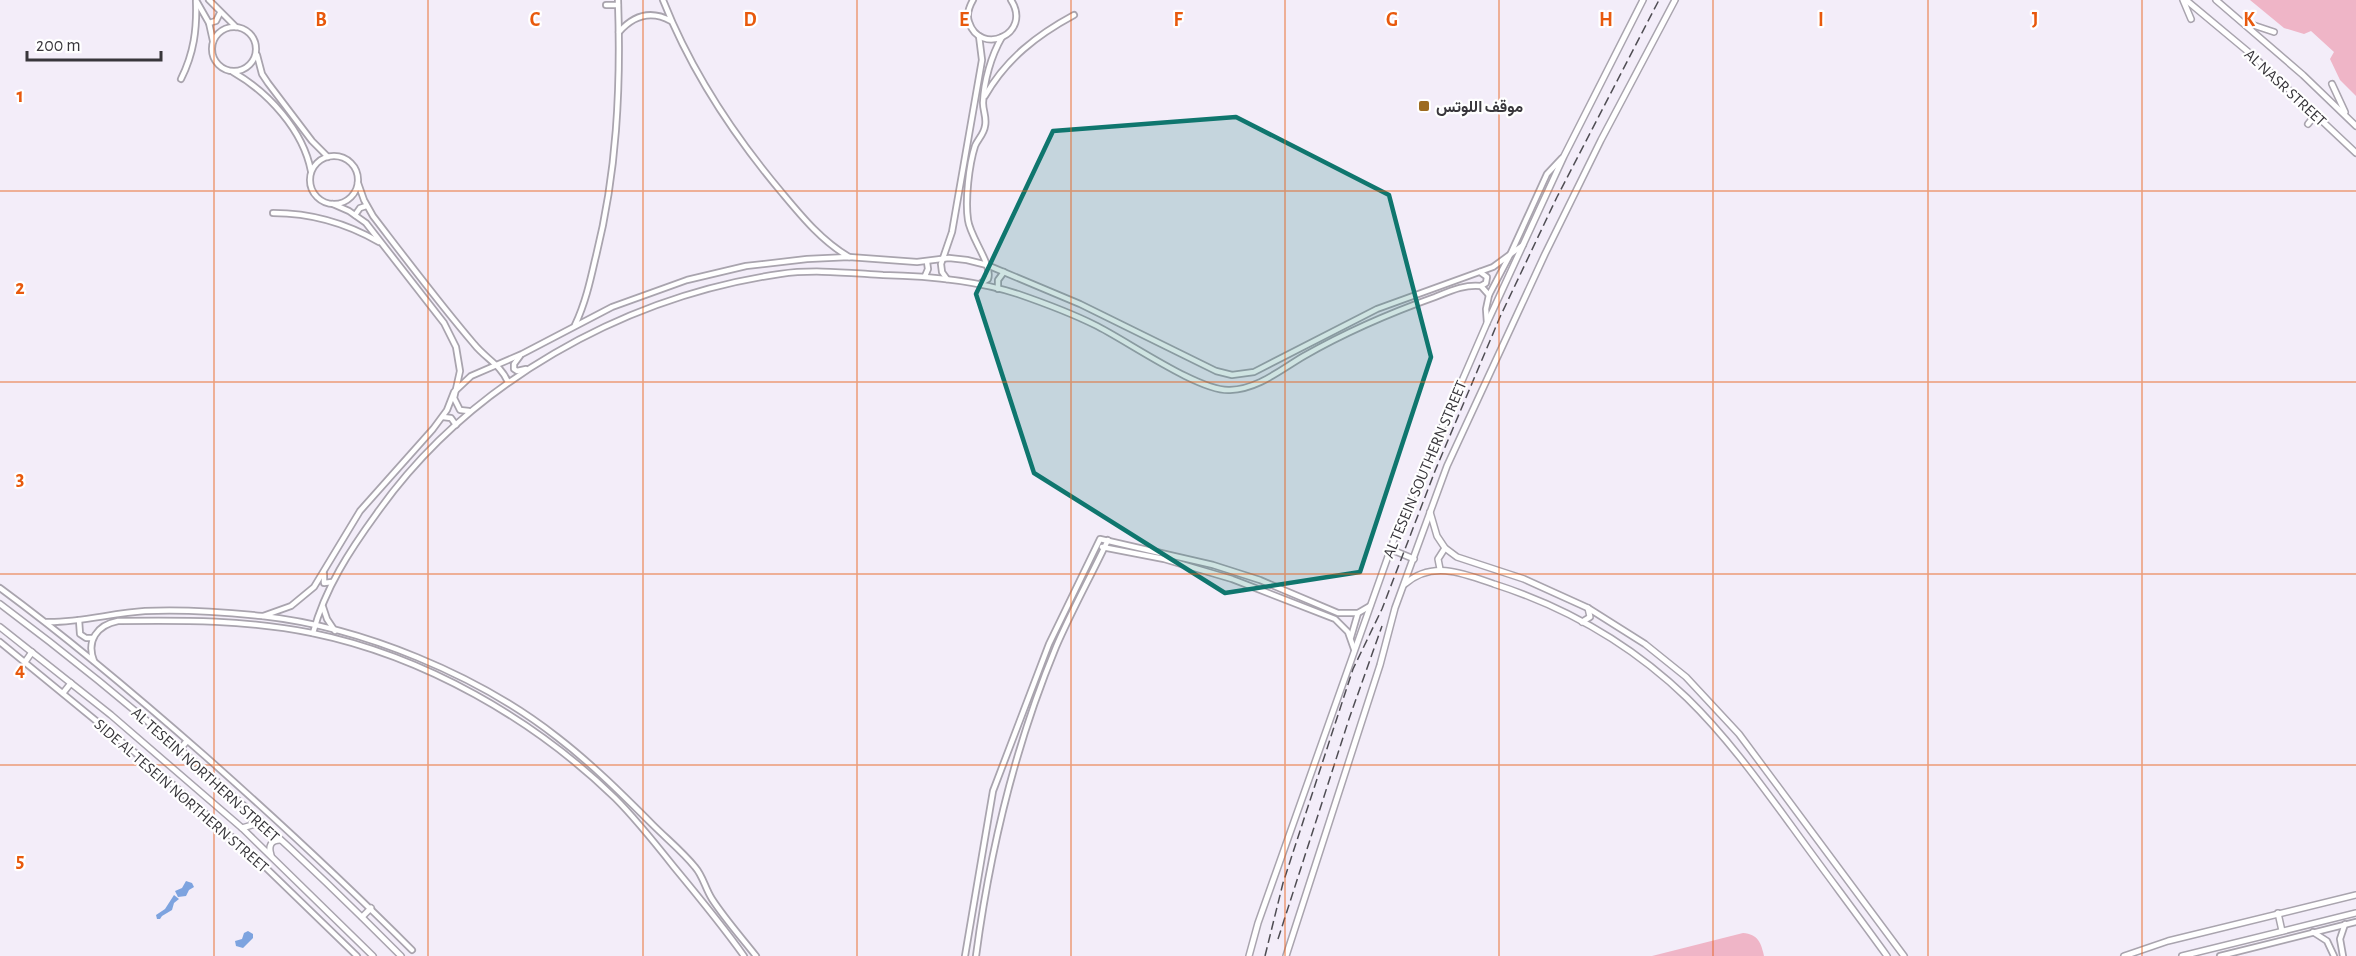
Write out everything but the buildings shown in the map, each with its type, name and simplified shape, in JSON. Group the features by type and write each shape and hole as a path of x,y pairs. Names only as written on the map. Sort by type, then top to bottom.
{"main road":[{"name":"AL TESEIN SOUTHERN STREET","path":"1249,956 1258,923 1390,549 1487,323 1564,156 1643,0"},
{"name":"AL TESEIN SOUTHERN STREET","path":"1286,956 1380,665 1391,619 1447,466 1600,140 1675,0"},
{"path":"2185,0 2191,19"},
{"name":"AL NASR STREET","path":"2185,0 2252,55 2356,153"},
{"name":"AL NASR STREET","path":"2216,0 2356,126"},
{"path":"2242,22 2274,32"},
{"path":"2332,84 2346,116"},
{"path":"2308,124 2316,114"},
{"path":"1430,511 1434,530 1445,548 1464,560 1524,579 1588,608 1616,624 1672,665 1724,715 1810,827 1904,956"},
{"path":"1440,569 1439,556 1445,548"},
{"path":"1390,549 1414,559"},
{"path":"1405,584 1422,572 1440,569 1454,571 1508,588 1546,603 1582,622 1606,636 1662,676 1716,728 1773,801 1887,956"},
{"name":"AL TESEIN NORTHERN STREET","path":"0,603 123,700 253,815 401,956"},
{"path":"1582,622 1590,617 1588,608"},
{"path":"1606,636 1607,627 1616,624"},
{"name":"AL TESEIN NORTHERN STREET","path":"0,627 71,683 242,828 373,956"},
{"path":"25,662 32,652"},
{"path":"63,693 71,683"},
{"path":"179,750 188,741"},
{"path":"242,828 252,825 253,815"},
{"path":"271,855 269,850 272,842 280,840"},
{"path":"2124,956 2168,941 2356,895"},
{"path":"362,917 371,908"},
{"path":"2182,956 2356,913"},
{"path":"2277,914 2282,931"}],"street":[{"path":"209,0 236,27 253,37 262,74 313,152 312,186 314,192 324,201 355,215 366,223 444,323 456,347 460,371 443,417 360,511 314,587 300,601 282,611 263,616"},
{"path":"663,0 693,65 745,146 808,223 828,243 849,258"},
{"path":"973,0 968,10 968,20 972,29 979,36 988,39 1002,37"},
{"path":"978,284 988,279 989,272 971,232 967,209 974,149 986,126 984,98 992,57 1002,37 1015,23 1016,13 1011,0"},
{"path":"196,1 209,22 214,42 215,60 224,68 254,80 313,152 328,157 344,158 350,162 357,171 358,183 366,206 452,318 476,347 496,364 508,382"},
{"path":"181,79 189,63 195,37 196,1"},
{"path":"574,326 586,296 600,241 612,171 619,93 618,3 606,5"},
{"path":"209,22 216,21 220,13"},
{"path":"619,32 630,21 644,15 658,15 671,21"},
{"path":"984,98 1002,70 1018,53 1044,32 1074,15"},
{"path":"214,42 225,29 236,27"},
{"path":"947,279 942,272 942,260 952,232 982,60 979,36"},
{"path":"231,71 245,68 253,61 256,52"},
{"path":"254,80 262,74"},
{"path":"1487,323 1486,309 1489,295 1547,174 1564,156"},
{"path":"312,173 318,163 328,157"},
{"path":"333,204 342,203 350,198 358,183"},
{"path":"355,215 358,209 366,206"},
{"path":"273,213 297,214 322,219 359,232 382,244"},
{"path":"454,392 471,376 522,354 612,307 668,286 714,273 777,262 849,258 927,262 967,260 987,265 1120,322 1221,373 1232,375 1250,373 1366,314 1493,267 1525,243"},
{"path":"925,276 928,269 927,262"},
{"path":"998,289 998,280 1004,272"},
{"path":"313,633 322,605 349,553 397,485 471,411 508,382 592,333 632,315 682,297 726,285 782,274 925,276 978,284 1018,294 1095,324 1198,382 1231,390 1256,385 1326,344 1375,320 1464,286 1481,286 1486,283 1487,277 1480,272"},
{"path":"1481,286 1489,295"},
{"path":"444,323 452,318"},
{"path":"522,354 514,364 515,370 534,367"},
{"path":"1282,357 1287,366"},
{"path":"454,392 458,408 462,411 471,411"},
{"path":"443,417 451,418 456,425"},
{"path":"965,956 991,796 1049,644 1101,539 1213,565 1260,580 1338,613 1358,613 1371,606"},
{"path":"976,956 989,872 1008,786 1026,729 1056,647 1108,540"},
{"path":"1096,546 1164,559 1248,584 1335,619 1351,636"},
{"path":"324,572 323,582 327,585 333,582"},
{"path":"0,588 94,661 302,841 412,950"},
{"path":"322,605 335,631"},
{"path":"46,622 145,611 263,616 315,625 392,648 446,669 495,696 555,735 604,776 678,860 693,890 744,956"},
{"path":"195,612 195,619"},
{"path":"1354,649 1351,636 1358,613"},
{"path":"94,661 91,650 93,638 99,630 113,622 195,619 313,633 378,652 425,670 497,707 557,747 607,791 642,828 678,860 700,873 706,888 756,956"},
{"path":"79,620 80,634 86,638 93,638"},
{"name":"SIDE AL TESEIN NORTHERN STREET","path":"0,644 161,774 262,864 357,956"},
{"path":"1049,644 1056,647"},
{"path":"693,890 706,888"},
{"path":"2220,956 2356,922"},
{"path":"2343,956 2340,939 2344,924"},
{"path":"2313,932 2327,941 2334,956"}],"highlighted area":[{"path":"1236,117 1389,195 1431,357 1360,572 1225,593 1034,473 976,294 1053,131"}],"shaded area":[{"path":"2250,0 2356,0 2356,96 2340,80 2330,59 2334,52 2311,31 2304,34 2284,28"},
{"path":"1743,933 1752,935 1758,940 1764,956 1652,956"}],"water":[{"path":"186,881 192,883 194,887 186,896 178,897 175,891 182,888"},
{"path":"174,895 179,899 174,903 172,910 157,919 156,915 165,909"},
{"path":"248,931 253,934 253,938 243,948 236,946 235,941 242,939 244,933"}],"railway":[{"path":"1265,956 1283,883 1353,669 1382,609 1435,471 1500,317 1557,197 1659,0"},
{"path":"1278,939 1349,719 1382,626"}],"place":[{"name":"موقف اللوتس","path":"1424,106"}]}
